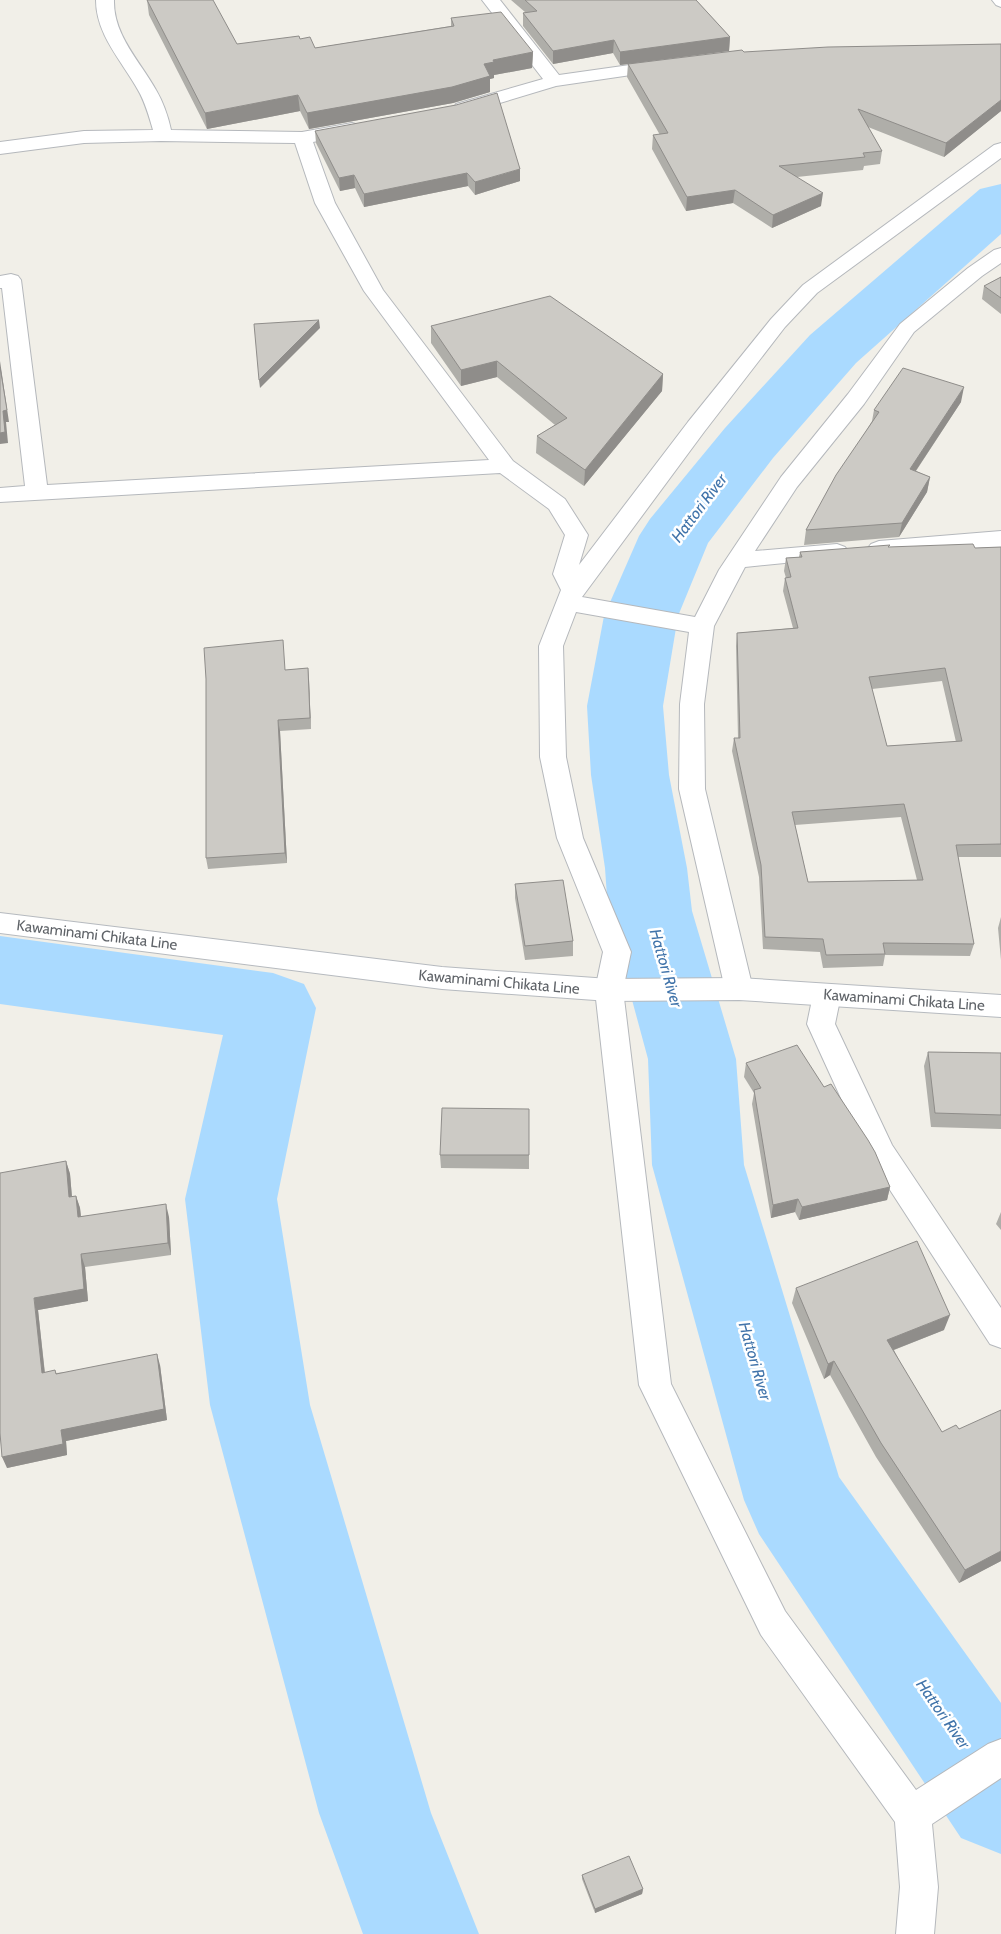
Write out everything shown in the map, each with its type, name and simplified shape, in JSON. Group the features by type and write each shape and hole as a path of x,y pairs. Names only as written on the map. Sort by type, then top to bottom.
{"street":[{"path":"106,0 104,10 116,40 148,91 162,129 161,135"},
{"path":"491,0 554,81"},
{"path":"446,112 554,81 682,63"},
{"path":"0,148 84,137 161,135 302,138 370,126"},
{"path":"302,138 325,203 374,291 505,466 557,504 578,534 565,574 570,596"},
{"path":"915,1934 919,1887 921,1809 773,1623 655,1385 623,990 617,952 570,838 553,757 551,646 570,596 778,322 810,290 1001,149"},
{"path":"731,989 692,790 692,704 695,624 789,482 856,399 907,328 975,272 1001,254"},
{"path":"0,282 11,280 37,493"},
{"path":"0,495 505,466"},
{"path":"738,560 1001,539"},
{"path":"570,596 591,606 695,624"},
{"name":"Kawaminami Chikata Line","path":"0,924 442,978 623,990 731,989 1001,1006"},
{"path":"827,995 821,1024 880,1154 1001,1334"},
{"path":"921,1809 1001,1757"}],"building":[{"path":"147,0 213,0 237,44 299,36 300,39 310,37 315,48 454,26 451,18 501,12 533,52 493,60 494,62 484,64 490,76 452,87 307,113 298,95 205,113"},
{"path":"525,0 696,0 730,37 620,52 614,40 553,51 523,13 537,11"},
{"path":"1001,44 1001,100 946,143 858,109 882,151 863,153 865,157 779,166 823,193 773,215 735,190 687,197 653,135 668,133 628,64 742,50 744,52 828,47"},
{"path":"497,93 520,169 475,182 467,173 364,194 354,175 339,178 315,131 456,105"},
{"path":"1001,277 1001,298 984,286"},
{"path":"550,296 663,374 585,470 537,436 567,418 497,361 461,370 431,326"},
{"path":"319,320 259,380 254,324"},
{"path":"0,367 7,410 3,411 5,432 0,433"},
{"path":"903,368 964,387 910,469 930,477 902,523 806,530 836,475 879,412 874,410"},
{"path":"973,544 975,548 1001,547 1001,844 956,845 974,944 883,943 885,954 826,955 823,939 765,937 761,865 734,738 740,738 737,633 798,628 785,578 791,577 786,558 802,557 800,552 890,545 888,547","holes":["945,668 962,741 887,746 869,677","904,804 923,880 808,882 792,812"]},
{"path":"283,640 285,670 308,668 310,718 278,720 285,853 206,858 206,679 204,648"},
{"path":"563,880 573,941 525,946 515,884"},
{"path":"797,1045 824,1087 831,1084 868,1140 890,1187 802,1207 798,1199 773,1205 754,1090 761,1088 746,1063"},
{"path":"928,1052 1001,1053 1001,1115 935,1113"},
{"path":"442,1108 529,1109 529,1155 440,1155"},
{"path":"66,1161 69,1197 76,1196 78,1217 166,1204 168,1243 81,1254 84,1289 34,1298 42,1373 55,1370 56,1374 157,1354 164,1409 61,1430 63,1444 2,1457 0,1433 0,1173"},
{"path":"917,1241 950,1315 887,1340 942,1432 956,1425 959,1429 1001,1410 1001,1551 965,1570 881,1443 834,1361 828,1364 796,1288"},
{"path":"629,1856 643,1889 595,1909 582,1875"}],"waterway":[{"name":"Hattori River","path":"1001,202 833,349 749,443 675,536 641,616 625,706 630,775 646,868 650,911 692,1059 698,1165 795,1500 1001,1798"},
{"path":"0,970 273,1008 231,1199 260,1405 375,1813 421,1934"}]}
